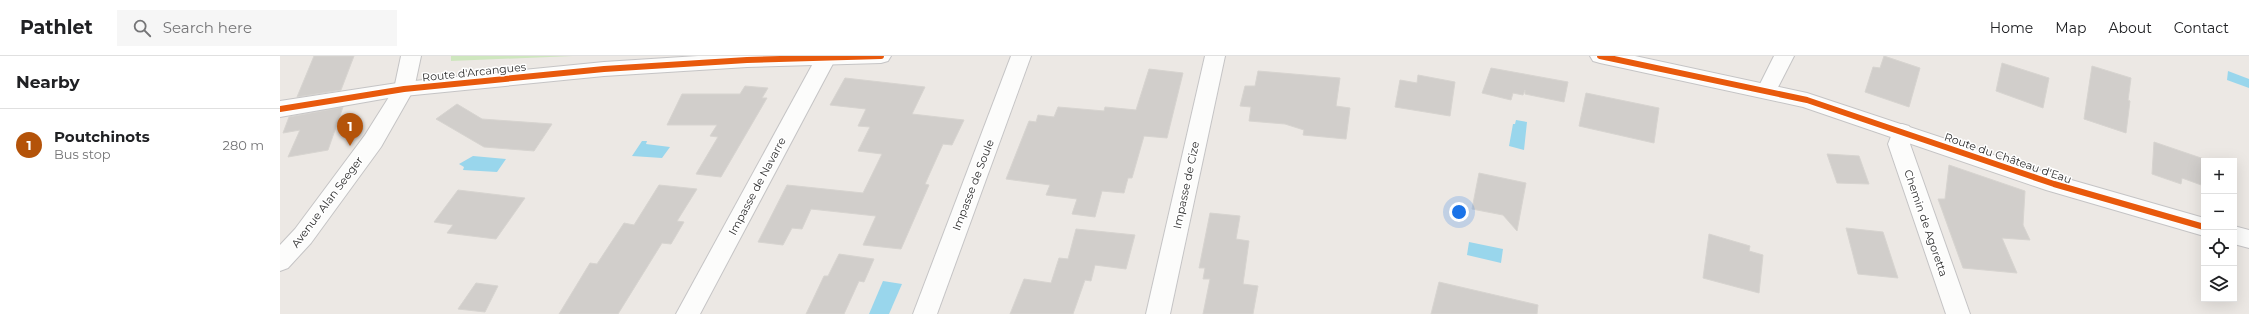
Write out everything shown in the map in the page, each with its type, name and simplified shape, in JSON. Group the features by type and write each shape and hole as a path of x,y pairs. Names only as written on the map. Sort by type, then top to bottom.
{"street":[{"name":"Avenue Alan Seeger","path":"280,261 303,236 368,148 404,89 412,56"},
{"name":"Route d'Arcangues","path":"280,109 404,89 604,69 747,60 881,56"},
{"name":"Impasse de Soule","path":"924,314 1021,56"},
{"name":"Impasse de Cize","path":"1158,314 1214,56"},
{"path":"1600,56 1767,90 1784,56"},
{"name":"Impasse de Navarre","path":"688,314 826,58"},
{"name":"Route du Château d'Eau","path":"1767,90 1807,100 2130,209 2201,226"},
{"name":"Chemin de Agoretta","path":"1902,132 1899,144 1958,314"},
{"path":"2237,236 2249,239"}],"green space":[{"path":"451,56 573,56 451,61"}],"water":[{"path":"2228,71 2249,79 2249,88 2227,80"},
{"path":"1516,120 1527,122 1524,150 1509,146 1513,124 1515,124"},
{"path":"642,141 647,141 646,144 670,147 662,158 632,156"},
{"path":"473,156 506,159 497,172 463,170 464,167 459,164"},
{"path":"1469,242 1503,249 1501,263 1467,255"},
{"path":"883,281 902,284 889,314 869,314"}],"building":[{"path":"314,56 354,56 341,90 297,97"},
{"path":"1884,56 1920,68 1909,107 1865,92 1873,67 1880,68"},
{"path":"2002,63 2049,78 2043,108 1996,91"},
{"path":"2092,66 2131,78 2126,133 2084,119"},
{"path":"1491,68 1568,82 1564,102 1525,94 1525,90 1523,95 1513,93 1511,100 1482,93"},
{"path":"1149,69 1183,73 1167,138 1144,136 1132,178 1128,178 1124,193 1102,191 1095,217 1072,214 1077,199 1046,195 1050,185 1006,179 1029,121 1036,122 1038,115 1054,117 1058,107 1104,111 1105,107 1136,110"},
{"path":"1258,71 1340,78 1336,106 1350,108 1346,139 1303,135 1304,130 1285,124 1249,121 1251,107 1240,106 1245,86 1255,86"},
{"path":"1418,75 1455,82 1450,116 1395,107 1400,80 1417,83"},
{"path":"845,78 925,87 912,114 964,120 952,145 943,144 925,184 929,185 901,249 863,245 876,216 811,209 802,229 792,228 783,245 758,242 787,185 863,193 882,154 858,151 870,127 858,126 866,109 830,105"},
{"path":"745,86 768,88 762,98 767,98 721,177 696,174 718,137 710,136 717,125 667,125 682,94 740,94"},
{"path":"1586,93 1659,108 1654,143 1579,126"},
{"path":"457,104 482,119 552,124 534,151 484,147 436,119"},
{"path":"343,107 328,150 288,157 300,130 283,133 289,117"},
{"path":"2154,142 2201,158 2201,185 2182,178 2181,184 2152,174"},
{"path":"1827,154 1859,156 1869,184 1837,183"},
{"path":"1949,165 2025,191 2023,225 2030,240 2002,238 2017,273 1963,268 1938,199 1945,199"},
{"path":"1479,173 1526,183 1517,231 1503,215 1472,209"},
{"path":"659,185 697,189 677,221 684,222 671,244 662,243 618,314 559,314 590,263 597,264 624,223 634,225"},
{"path":"458,190 525,198 496,239 447,233 453,225 434,222"},
{"path":"1210,213 1240,216 1236,239 1249,241 1243,284 1258,286 1253,314 1203,314 1210,279 1203,279 1205,268 1199,268"},
{"path":"1846,228 1883,232 1898,278 1858,274"},
{"path":"1076,229 1135,235 1126,269 1095,265 1091,281 1085,280 1073,314 1010,314 1024,279 1051,283 1059,258 1068,259"},
{"path":"1709,234 1750,246 1749,251 1763,255 1759,293 1703,278"},
{"path":"839,254 874,259 864,282 859,281 844,314 806,314 824,276 828,276"},
{"path":"1439,282 1538,305 1537,314 1431,314"},
{"path":"476,283 498,286 485,312 458,309"}],"cycle path":[{"path":"280,109 404,89 604,69 747,60 881,56"},
{"path":"1600,56 1767,90 1807,100 2054,184 2154,214 2201,226"}],"place":[{"name":"Poutchinots","path":"350,146"}]}
